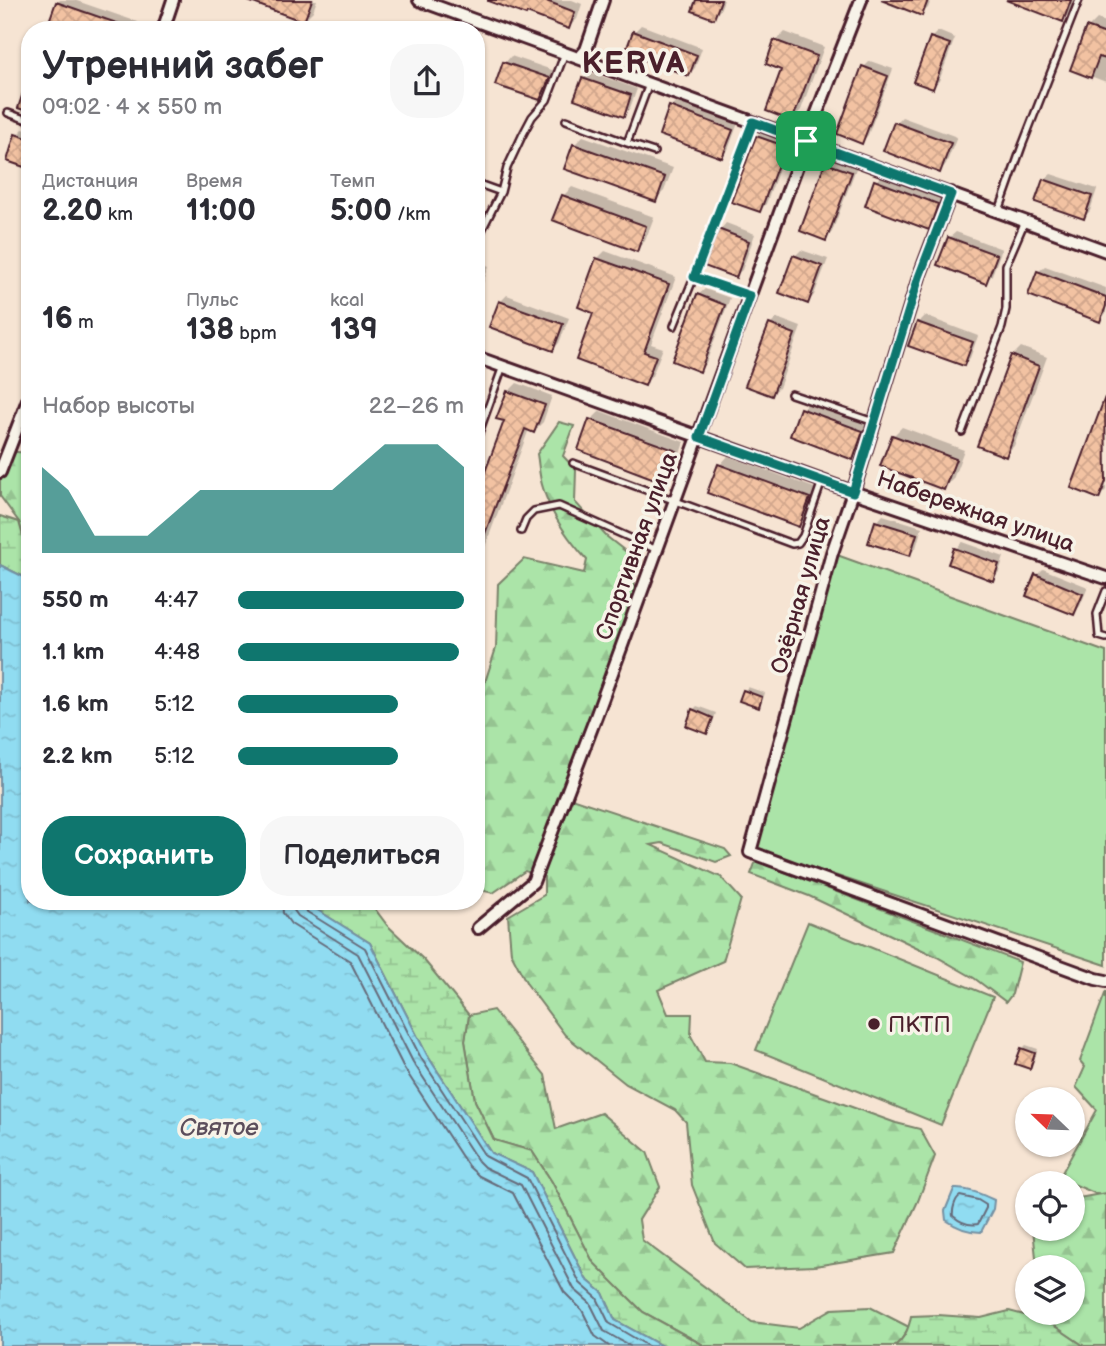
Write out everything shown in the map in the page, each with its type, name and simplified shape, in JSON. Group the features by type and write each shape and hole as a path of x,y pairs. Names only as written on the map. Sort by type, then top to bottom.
{"street":[{"path":"166,21 173,0"},
{"path":"419,0 477,21"},
{"path":"579,58 586,50 603,0"},
{"name":"Спортивная улица","path":"478,928 533,882 806,141 861,0"},
{"path":"485,24 1106,251"},
{"name":"Озёрная улица","path":"951,194 919,277 832,553 750,852 1106,981"},
{"name":"Набережная улица","path":"485,359 853,492 1106,578"},
{"path":"0,471 21,418"}],"lane":[{"path":"999,211 1079,0"},
{"path":"485,224 501,192 507,168 532,117 547,100 565,53"},
{"path":"627,143 649,84"},
{"path":"8,113 21,118"},
{"path":"566,120 654,152"},
{"path":"674,326 753,122"},
{"path":"485,186 501,192"},
{"path":"962,432 1002,327 1006,309 1006,265 1025,221"},
{"path":"694,277 750,296"},
{"path":"485,416 503,366"},
{"path":"791,394 874,422"},
{"path":"573,463 792,544 798,543 803,536 822,481"},
{"path":"522,531 526,519 534,511 559,506 657,550"},
{"path":"1106,592 1097,614 1099,636 1106,638"}],"green space":[{"path":"559,422 574,426 563,456 576,470 575,502 606,536 634,558 635,620 570,793 574,799 725,849 731,856 716,862 662,843 651,845 721,877 741,899 723,961 658,990 668,1014 692,1014 691,1036 705,1062 730,1063 896,1123 920,1129 935,1156 894,1253 815,1266 745,1269 715,1243 692,1185 686,1122 675,1110 626,1084 565,1035 527,984 511,953 508,916 544,895 544,877 525,871 493,893 485,891 485,682 496,648 498,584 524,559 584,573 587,560 567,536 546,498 537,454"},
{"path":"3,451 21,452 21,529 0,496 0,459"},
{"path":"0,516 19,522 21,576 0,565"},
{"path":"837,555 1106,652 1106,965 756,849"},
{"path":"756,861 1020,962 1012,994 1006,1002 974,978 937,957 809,896 751,874"},
{"path":"317,910 376,910 387,925 424,960 469,1015 465,1041 475,1101 494,1140 532,1151 552,1182 593,1262 643,1312 705,1346 662,1346 615,1320 603,1293 586,1279 532,1172 491,1153 427,1055 370,943"},
{"name":"ПКТП","path":"808,922 993,997 941,1125 756,1050"},
{"path":"1106,991 1106,1198 1085,1189 1085,1171 1063,1171 1071,1157 1085,1157 1085,1131 1097,1110 1085,1097 1085,1087 1076,1087 1085,1067 1080,1061"},
{"path":"493,1010 545,1075 556,1129 601,1113 647,1152 660,1187 639,1220 642,1240 752,1322 799,1328 832,1309 870,1307 909,1327 900,1342 894,1346 705,1346 643,1312 593,1262 552,1182 532,1151 494,1140 475,1101 465,1041 469,1015"},
{"path":"1106,1193 1106,1346 1084,1346 1053,1325 1085,1325 1085,1255 1036,1255 1034,1241 1085,1241 1085,1197"},
{"path":"1009,1311 1015,1313 1015,1325 1053,1325 1084,1346 894,1346 906,1333 911,1316 981,1318"}],"water":[{"name":"Святое","path":"0,565 21,576 21,910 317,910 370,943 427,1055 491,1153 532,1172 586,1279 603,1293 615,1320 662,1346 0,1346"},
{"path":"954,1189 969,1190 994,1200 993,1209 981,1232 962,1229 946,1220 945,1211"}],"building":[{"path":"248,0 312,0 304,21"},
{"path":"488,0 544,0 575,12 569,29"},
{"path":"696,0 721,0 714,19 692,11"},
{"path":"881,0 928,0 922,16"},
{"path":"1006,0 1071,0 1063,22"},
{"path":"56,2 111,21 49,21"},
{"path":"1086,27 1106,34 1106,59 1099,57 1091,78 1070,70"},
{"path":"633,31 697,55 689,76 625,53"},
{"path":"930,37 950,44 933,89 913,82"},
{"path":"774,40 817,56 792,121 766,111 781,70 766,64"},
{"path":"503,62 550,78 540,100 495,85"},
{"path":"862,66 888,76 862,144 837,134"},
{"path":"582,78 631,95 624,117 574,99"},
{"path":"669,106 733,130 722,158 659,135"},
{"path":"894,122 951,143 940,173 883,151"},
{"path":"15,134 21,136 21,166 7,161"},
{"path":"756,136 785,146 760,212 731,202"},
{"path":"573,144 665,177 656,202 564,169"},
{"path":"825,163 852,172 826,241 800,231"},
{"path":"1043,179 1092,196 1084,219 1035,202"},
{"path":"874,180 938,204 929,230 865,206"},
{"path":"562,195 646,226 637,252 552,220"},
{"path":"718,229 749,241 736,278 704,266"},
{"path":"948,237 997,255 986,284 937,265"},
{"path":"793,255 822,266 808,304 779,293"},
{"path":"596,258 669,284 644,352 656,356 645,386 576,360 593,313 578,307"},
{"path":"1037,271 1106,297 1106,306 1100,322 1028,295"},
{"path":"697,294 725,305 700,372 672,361"},
{"path":"499,301 563,324 553,351 489,327"},
{"path":"917,322 973,342 964,366 908,346"},
{"path":"769,324 795,334 772,396 745,386"},
{"path":"1011,355 1039,366 1006,457 977,446"},
{"path":"507,391 545,405 534,433 525,429 485,533 485,472 504,421 496,419"},
{"path":"1105,397 1106,481 1099,499 1071,488"},
{"path":"800,408 863,431 853,460 790,436"},
{"path":"589,419 677,451 665,483 578,450"},
{"path":"892,435 956,459 944,490 880,466"},
{"path":"718,464 810,498 799,527 707,493"},
{"path":"875,521 917,534 910,556 868,543"},
{"path":"954,548 999,564 993,581 948,564"},
{"path":"1035,574 1083,594 1074,615 1026,596"},
{"path":"743,690 762,697 759,708 739,701"},
{"path":"692,709 713,718 707,734 686,726"},
{"path":"1021,1048 1035,1053 1030,1069 1015,1064"}],"place":[{"name":"ПКТП","path":"874,1024"}],"district":[{"name":"KERVA","path":"634,63"}],"route":[{"path":"753,122 806,141 951,194 919,277 853,492 699,437 750,296 694,277 753,122"}]}
